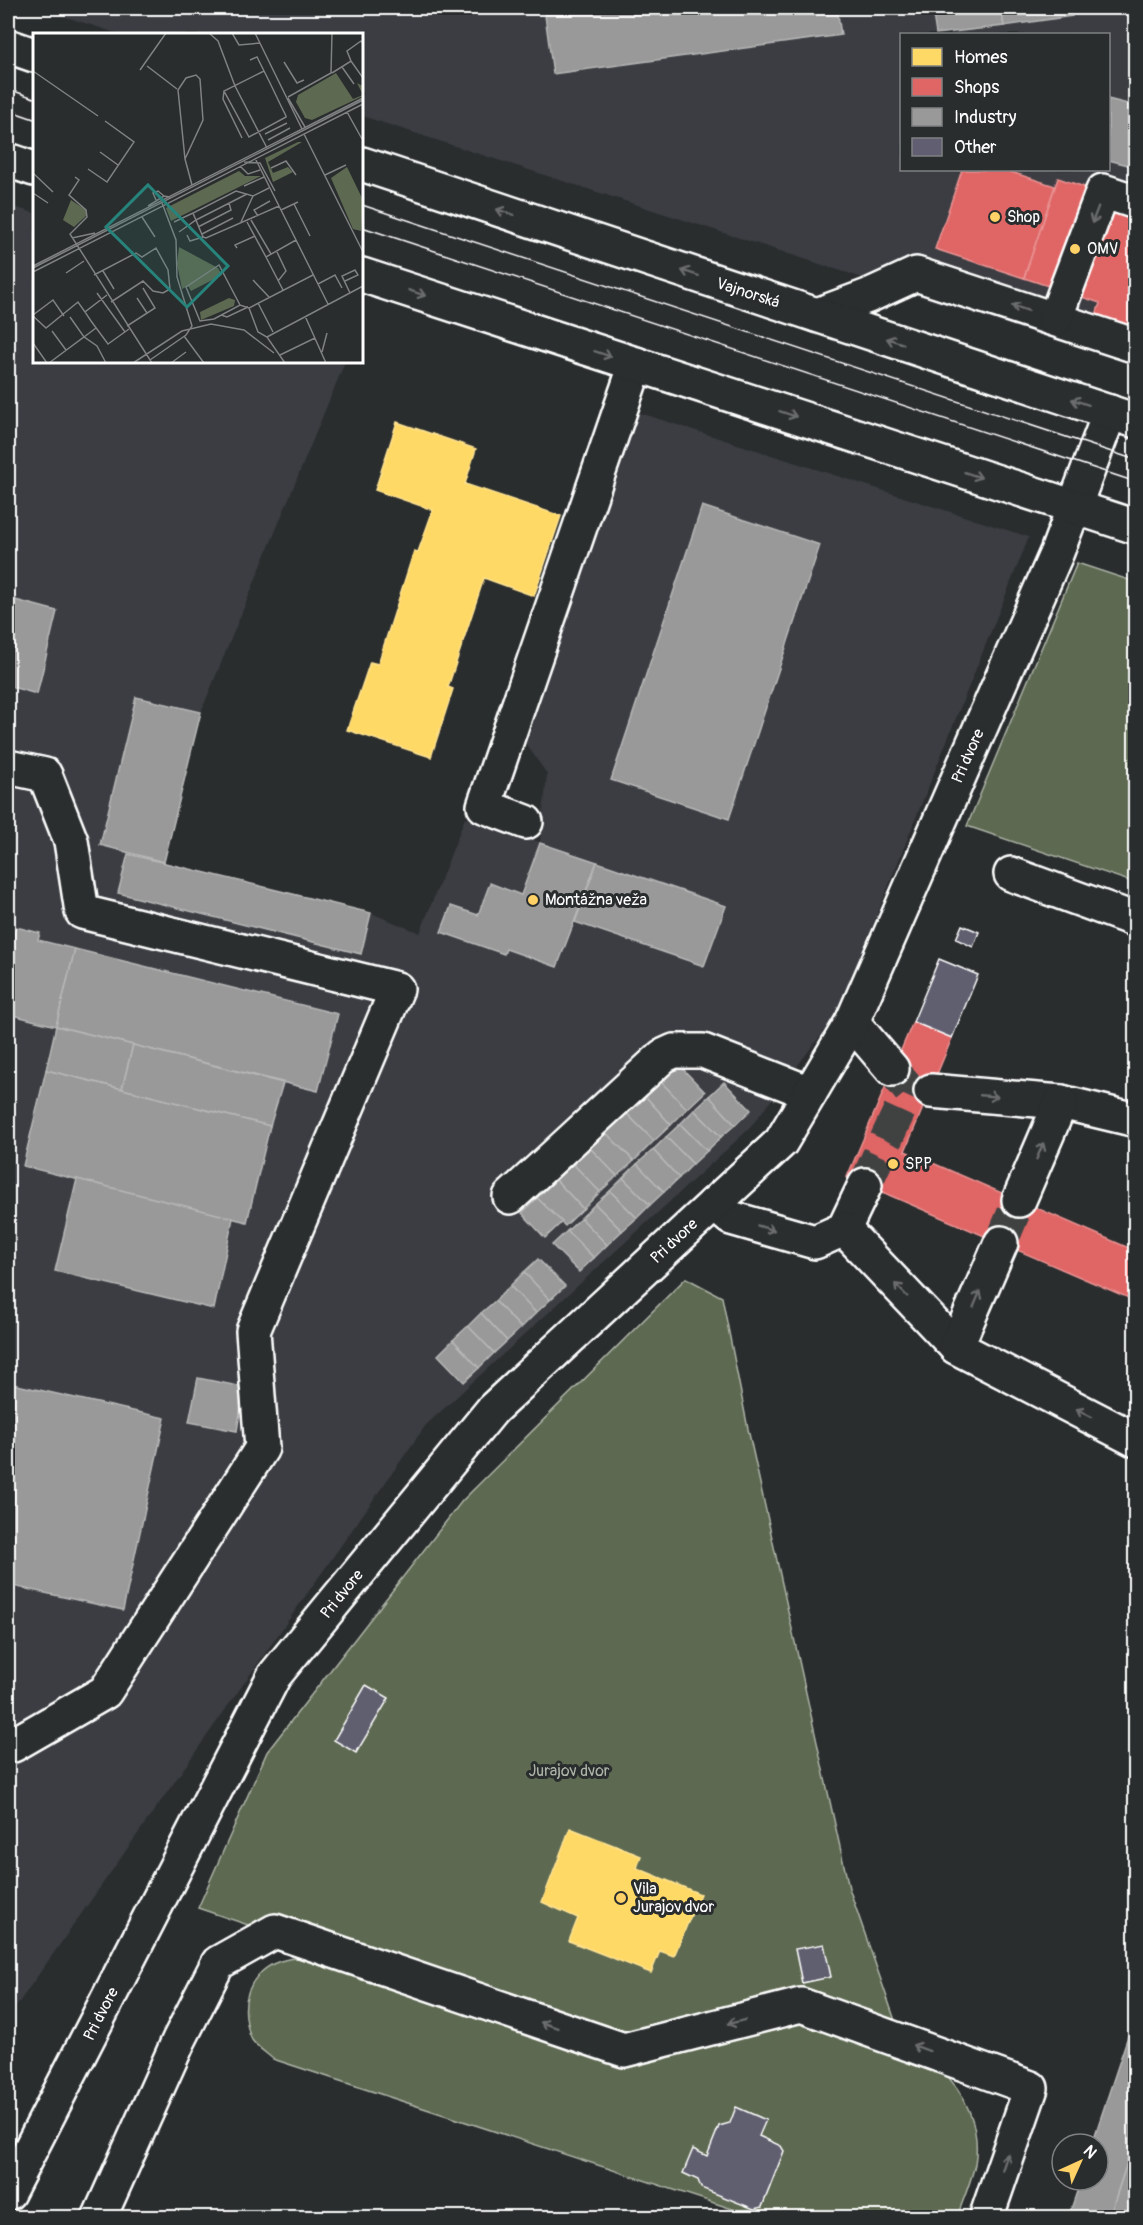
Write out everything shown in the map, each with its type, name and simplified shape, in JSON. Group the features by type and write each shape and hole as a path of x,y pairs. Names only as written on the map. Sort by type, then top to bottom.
{"street":[{"path":"8,46 33,55"},
{"path":"8,160 33,169"},
{"name":"Vajnorská","path":"363,164 1123,417"},
{"path":"1054,319 1103,191 1136,202"},
{"path":"817,315 868,296 916,274 1136,346"},
{"path":"363,275 1136,527"},
{"path":"526,822 484,806 636,364"},
{"name":"Pri dvore","path":"8,2193 274,1676 493,1408 781,1142 852,1022 1052,563 1074,507 1123,417"},
{"path":"8,767 45,775 71,842 82,912 397,989 254,1331 262,1448 105,1692 13,1745 8,1745"},
{"path":"1011,874 1136,920"},
{"path":"852,1022 892,1068"},
{"path":"510,1197 663,1056 674,1051 703,1051 810,1093"},
{"path":"931,1091 1060,1101 1136,1120"},
{"path":"1019,1200 1060,1101"},
{"path":"714,1204 731,1218 815,1242 844,1229 865,1185"},
{"path":"844,1229 956,1347 1136,1440"},
{"path":"956,1347 1001,1243"},
{"path":"99,2217 178,2040 218,1963 274,1932 624,2050 801,2005 1031,2088 986,2217"}],"shaded area":[{"path":"38,8 1135,8 1135,366 363,116 363,33 116,33"},
{"path":"8,205 33,213 33,363 345,363 201,712 165,862 371,913 420,933 465,818 540,842 547,774 526,744 637,412 1029,537 837,1014 749,1129 426,1425 8,2018"}],"green space":[{"path":"1077,563 1135,582 1135,883 967,826"},
{"name":"Jurajov dvor","path":"686,1278 722,1297 748,1429 849,1888 899,2032 787,1994 592,2041 198,1908 267,1752 462,1501"},
{"path":"297,1958 309,1960 608,2061 781,2022 809,2023 939,2068 964,2099 976,2137 975,2164 957,2217 757,2217 273,2059 256,2045 250,2035 246,2017 248,1994 252,1984 265,1969 275,1963"}],"building: Homes":[{"path":"397,422 476,449 465,484 561,516 534,596 484,578 448,687 453,689 431,757 347,730 370,662 378,664 414,551 418,552 433,510 375,490"},
{"name":"Vila Jurajov dvor","path":"570,1828 641,1856 637,1868 700,1894 674,1956 660,1951 651,1973 569,1941 578,1918 542,1902"}],"building: Shops":[{"name":"Shop","path":"962,171 1008,171 1055,186 1024,278 935,249"},
{"path":"1058,178 1132,203 1136,194 1136,329 1096,315 1100,303 1024,278"},
{"name":"SPP","path":"913,1022 952,1038 905,1151 1136,1251 1136,1301 847,1177"}],"building: Industry":[{"path":"544,8 837,8 841,35 553,74"},
{"path":"932,8 1001,8 1004,26 936,33"},
{"path":"1001,8 1071,8 1072,16 1004,26"},
{"path":"1077,8 1131,8 1078,14"},
{"path":"1110,100 1136,106 1136,167 1110,160"},
{"path":"702,506 820,545 729,819 611,780"},
{"path":"8,598 57,611 37,694 8,686"},
{"path":"136,697 201,712 164,862 100,845"},
{"name":"Montážna veža","path":"540,843 597,862 557,967 506,949 504,954 441,932 451,906 478,915 490,883 521,895"},
{"path":"128,854 371,913 361,954 118,893"},
{"path":"597,862 726,906 704,966 575,922"},
{"path":"16,927 40,933 38,940 75,949 56,1026 8,1014 8,933 14,935"},
{"path":"75,949 338,1014 318,1091 56,1026"},
{"path":"56,1026 133,1045 122,1089 46,1070"},
{"path":"133,1045 283,1083 270,1126 122,1089"},
{"path":"678,1064 705,1092 687,1109 660,1081"},
{"path":"46,1070 270,1126 247,1222 23,1166"},
{"path":"660,1081 687,1109 671,1125 645,1096"},
{"path":"724,1082 751,1110 735,1125 709,1096"},
{"path":"645,1096 671,1125 654,1141 626,1113"},
{"path":"709,1096 735,1125 721,1137 694,1110"},
{"path":"694,1110 721,1137 707,1151 680,1124"},
{"path":"626,1113 654,1141 634,1161 606,1133"},
{"path":"680,1124 707,1151 693,1164 666,1137"},
{"path":"606,1133 634,1161 617,1176 590,1148"},
{"path":"666,1137 693,1164 679,1178 653,1150"},
{"path":"590,1148 617,1176 600,1192 573,1164"},
{"path":"653,1150 679,1178 664,1192 637,1164"},
{"path":"573,1164 600,1192 583,1209 556,1180"},
{"path":"637,1164 664,1192 650,1205 623,1178"},
{"path":"623,1178 650,1205 637,1218 610,1191"},
{"path":"77,1179 233,1218 214,1309 55,1271"},
{"path":"556,1180 583,1209 565,1226 537,1198"},
{"path":"610,1191 637,1218 622,1231 595,1204"},
{"path":"537,1198 562,1222 545,1238 522,1213"},
{"path":"595,1204 622,1231 607,1245 581,1218"},
{"path":"581,1218 607,1245 594,1258 567,1231"},
{"path":"567,1231 594,1258 579,1272 552,1245"},
{"path":"538,1259 565,1286 550,1300 524,1272"},
{"path":"524,1272 550,1300 536,1313 510,1286"},
{"path":"510,1286 536,1313 521,1328 495,1301"},
{"path":"495,1301 521,1328 507,1341 481,1313"},
{"path":"481,1313 507,1341 494,1353 468,1326"},
{"path":"468,1326 494,1353 479,1368 453,1340"},
{"path":"453,1340 479,1368 464,1382 438,1355"},
{"path":"198,1378 244,1387 237,1431 189,1422"},
{"path":"8,1383 165,1418 123,1610 8,1585"},
{"path":"1136,2012 1136,2136 1109,2218 1068,2218 1077,2192 1110,2192 1110,2132 1096,2132"},
{"path":"1136,2136 1136,2218 1109,2218"}],"building: Other":[{"path":"962,925 979,932 973,947 956,939"},
{"path":"939,959 978,975 952,1038 913,1022"},
{"path":"366,1685 389,1698 356,1753 334,1740"},
{"path":"824,1944 831,1977 802,1983 795,1949"},
{"path":"736,2107 766,2120 759,2136 781,2146 784,2151 762,2207 754,2209 701,2188 698,2180 683,2173 693,2149 707,2156 719,2126 730,2123"}],"tunnel":[{"path":"865,1185 909,1090 892,1069"},
{"path":"1001,1243 1019,1200"}],"tram line":[{"path":"8,89 33,98"},
{"path":"8,110 33,119"},
{"path":"363,205 1136,460"},
{"path":"363,227 1136,482"}],"place":[{"name":"Shop","path":"995,217"},
{"name":"OMV","path":"1075,249"},
{"name":"Montážna veža","path":"533,900"},
{"name":"SPP","path":"893,1164"},
{"name":"Vila Jurajov dvor","path":"621,1898"}]}
